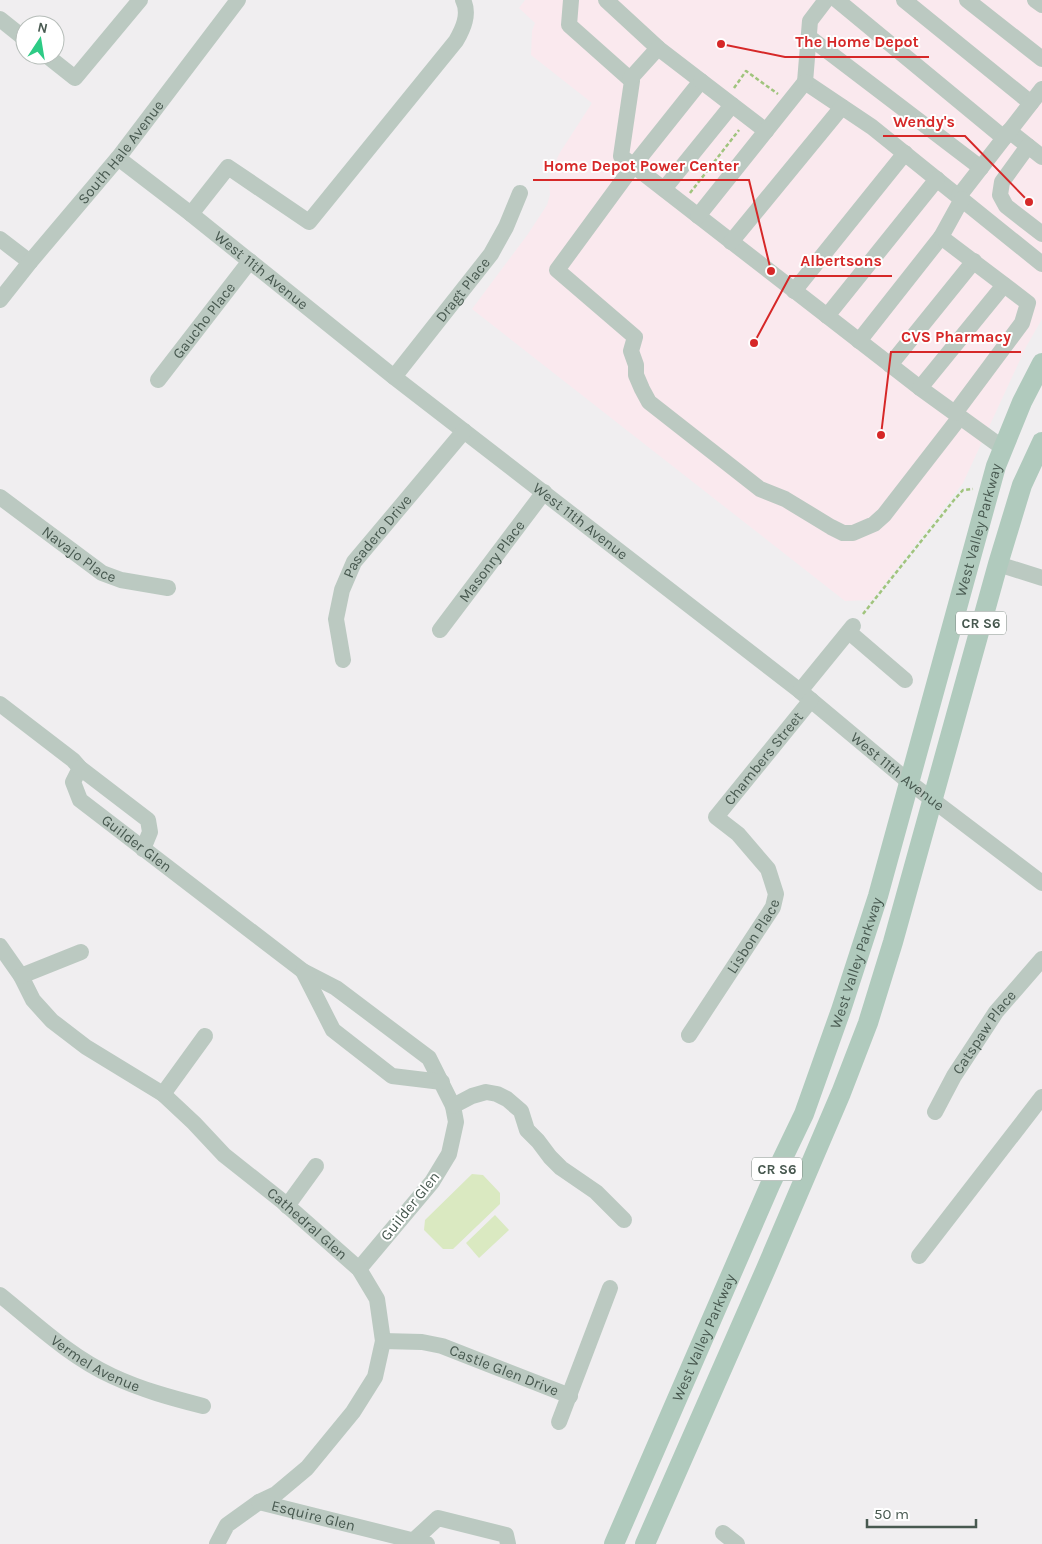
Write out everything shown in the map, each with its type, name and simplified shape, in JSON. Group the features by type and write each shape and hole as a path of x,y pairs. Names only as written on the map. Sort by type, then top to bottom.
{"main road":[{"name":"West Valley Parkway","path":"614,1544 770,1185 804,1114 872,915 989,491 1003,448 1022,402 1042,363"},
{"name":"West Valley Parkway","path":"645,1544 765,1271 848,1076 868,1023 894,942 998,564 1022,485 1042,442"}],"street":[{"path":"59,65 75,78 140,0"},
{"name":"South Hale Avenue","path":"0,300 118,158 238,0"},
{"path":"191,214 228,167 309,222 456,41 464,27 466,7 463,0"},
{"path":"571,0 569,25 632,80 621,156 920,388 1003,448"},
{"path":"606,0 658,48 766,131"},
{"path":"698,216 805,82 810,22 826,0"},
{"path":"837,0 1006,134 1037,149 1002,182 1000,195 1006,206 1042,234"},
{"path":"904,0 1031,103"},
{"path":"967,0 1042,59"},
{"path":"1035,0 1042,5"},
{"path":"0,19 15,31"},
{"path":"809,37 981,168"},
{"path":"630,79 658,48"},
{"path":"701,81 634,166 557,270 635,337 631,351 636,365 636,375 650,402 760,489 785,499 843,533 853,533 862,530 874,524 884,515 958,415 1022,323 1028,303 941,237"},
{"path":"805,82 872,127 1042,264"},
{"path":"859,341 941,237 960,198 1006,134 1042,89"},
{"path":"664,189 732,105"},
{"path":"731,242 842,107"},
{"path":"794,291 905,153"},
{"name":"West 11th Avenue","path":"118,158 191,214 394,377 805,695 909,782 1042,883"},
{"path":"827,316 937,179"},
{"name":"Dragt Place","path":"394,377 491,254 506,227 520,193"},
{"path":"0,239 30,262"},
{"name":"Gaucho Place","path":"158,380 250,262"},
{"path":"890,365 974,262"},
{"path":"920,388 1004,285"},
{"name":"Pasadero Drive","path":"343,660 336,619 342,590 354,562 464,431"},
{"name":"Masonry Place","path":"440,630 544,492"},
{"name":"Navajo Place","path":"0,497 102,574 121,580 168,588"},
{"path":"998,564 1042,578"},
{"path":"851,629 906,680"},
{"name":"Chambers Street","path":"716,817 851,629"},
{"path":"0,704 148,820 150,832 143,849"},
{"name":"Guilder Glen","path":"80,768 73,782 80,800 303,971 336,988 429,1058 453,1106 456,1122 449,1154 432,1182 359,1269"},
{"name":"Lisbon Place","path":"689,1035 773,907 776,894 768,870 738,834 716,817"},
{"name":"Cathedral Glen","path":"0,946 21,976 33,1000 52,1020 86,1047 163,1094 224,1155 287,1206 359,1269 377,1300 383,1341 375,1376 354,1412 313,1463 276,1494 259,1502 227,1525 217,1544"},
{"path":"21,976 81,952"},
{"name":"Catspaw Place","path":"935,1112 954,1076 996,1012 1042,959"},
{"name":"Guilder Glen","path":"303,971 334,1030 355,1048 392,1076 442,1082"},
{"path":"163,1094 205,1036"},
{"path":"453,1106 472,1096 486,1092 497,1094 507,1099 521,1111 527,1130 550,1157 561,1168 591,1187 624,1220"},
{"path":"919,1256 1042,1096"},
{"path":"287,1206 316,1166"},
{"name":"Castle Glen Drive","path":"383,1341 422,1342 442,1346 570,1396 610,1288"},
{"name":"Vermel Avenue","path":"0,1295 72,1352 111,1376 156,1394 204,1406"},
{"path":"559,1422 570,1396"},
{"name":"Esquire Glen","path":"259,1502 420,1542"},
{"path":"420,1542 438,1518 506,1535 508,1544"},
{"path":"723,1533 737,1544"}],"path":[{"path":"851,629 964,490 989,491"}],"shaded area":[{"path":"525,0 1042,0 1042,319 1026,347 963,483 872,600 845,601 472,309 528,234 547,205 550,195 549,178 559,154 592,103 531,55 532,31 535,23 519,8"}],"green space":[{"path":"472,1174 483,1175 500,1193 500,1204 453,1249 443,1249 424,1230 425,1220"},
{"path":"495,1215 509,1230 479,1258 466,1243"}],"place":[{"name":"The Home Depot","path":"721,44"},
{"name":"Wendy's","path":"1029,202"},
{"name":"Home Depot Power Center","path":"771,271"},
{"name":"Albertsons","path":"754,343"},
{"name":"CVS Pharmacy","path":"881,435"}]}
